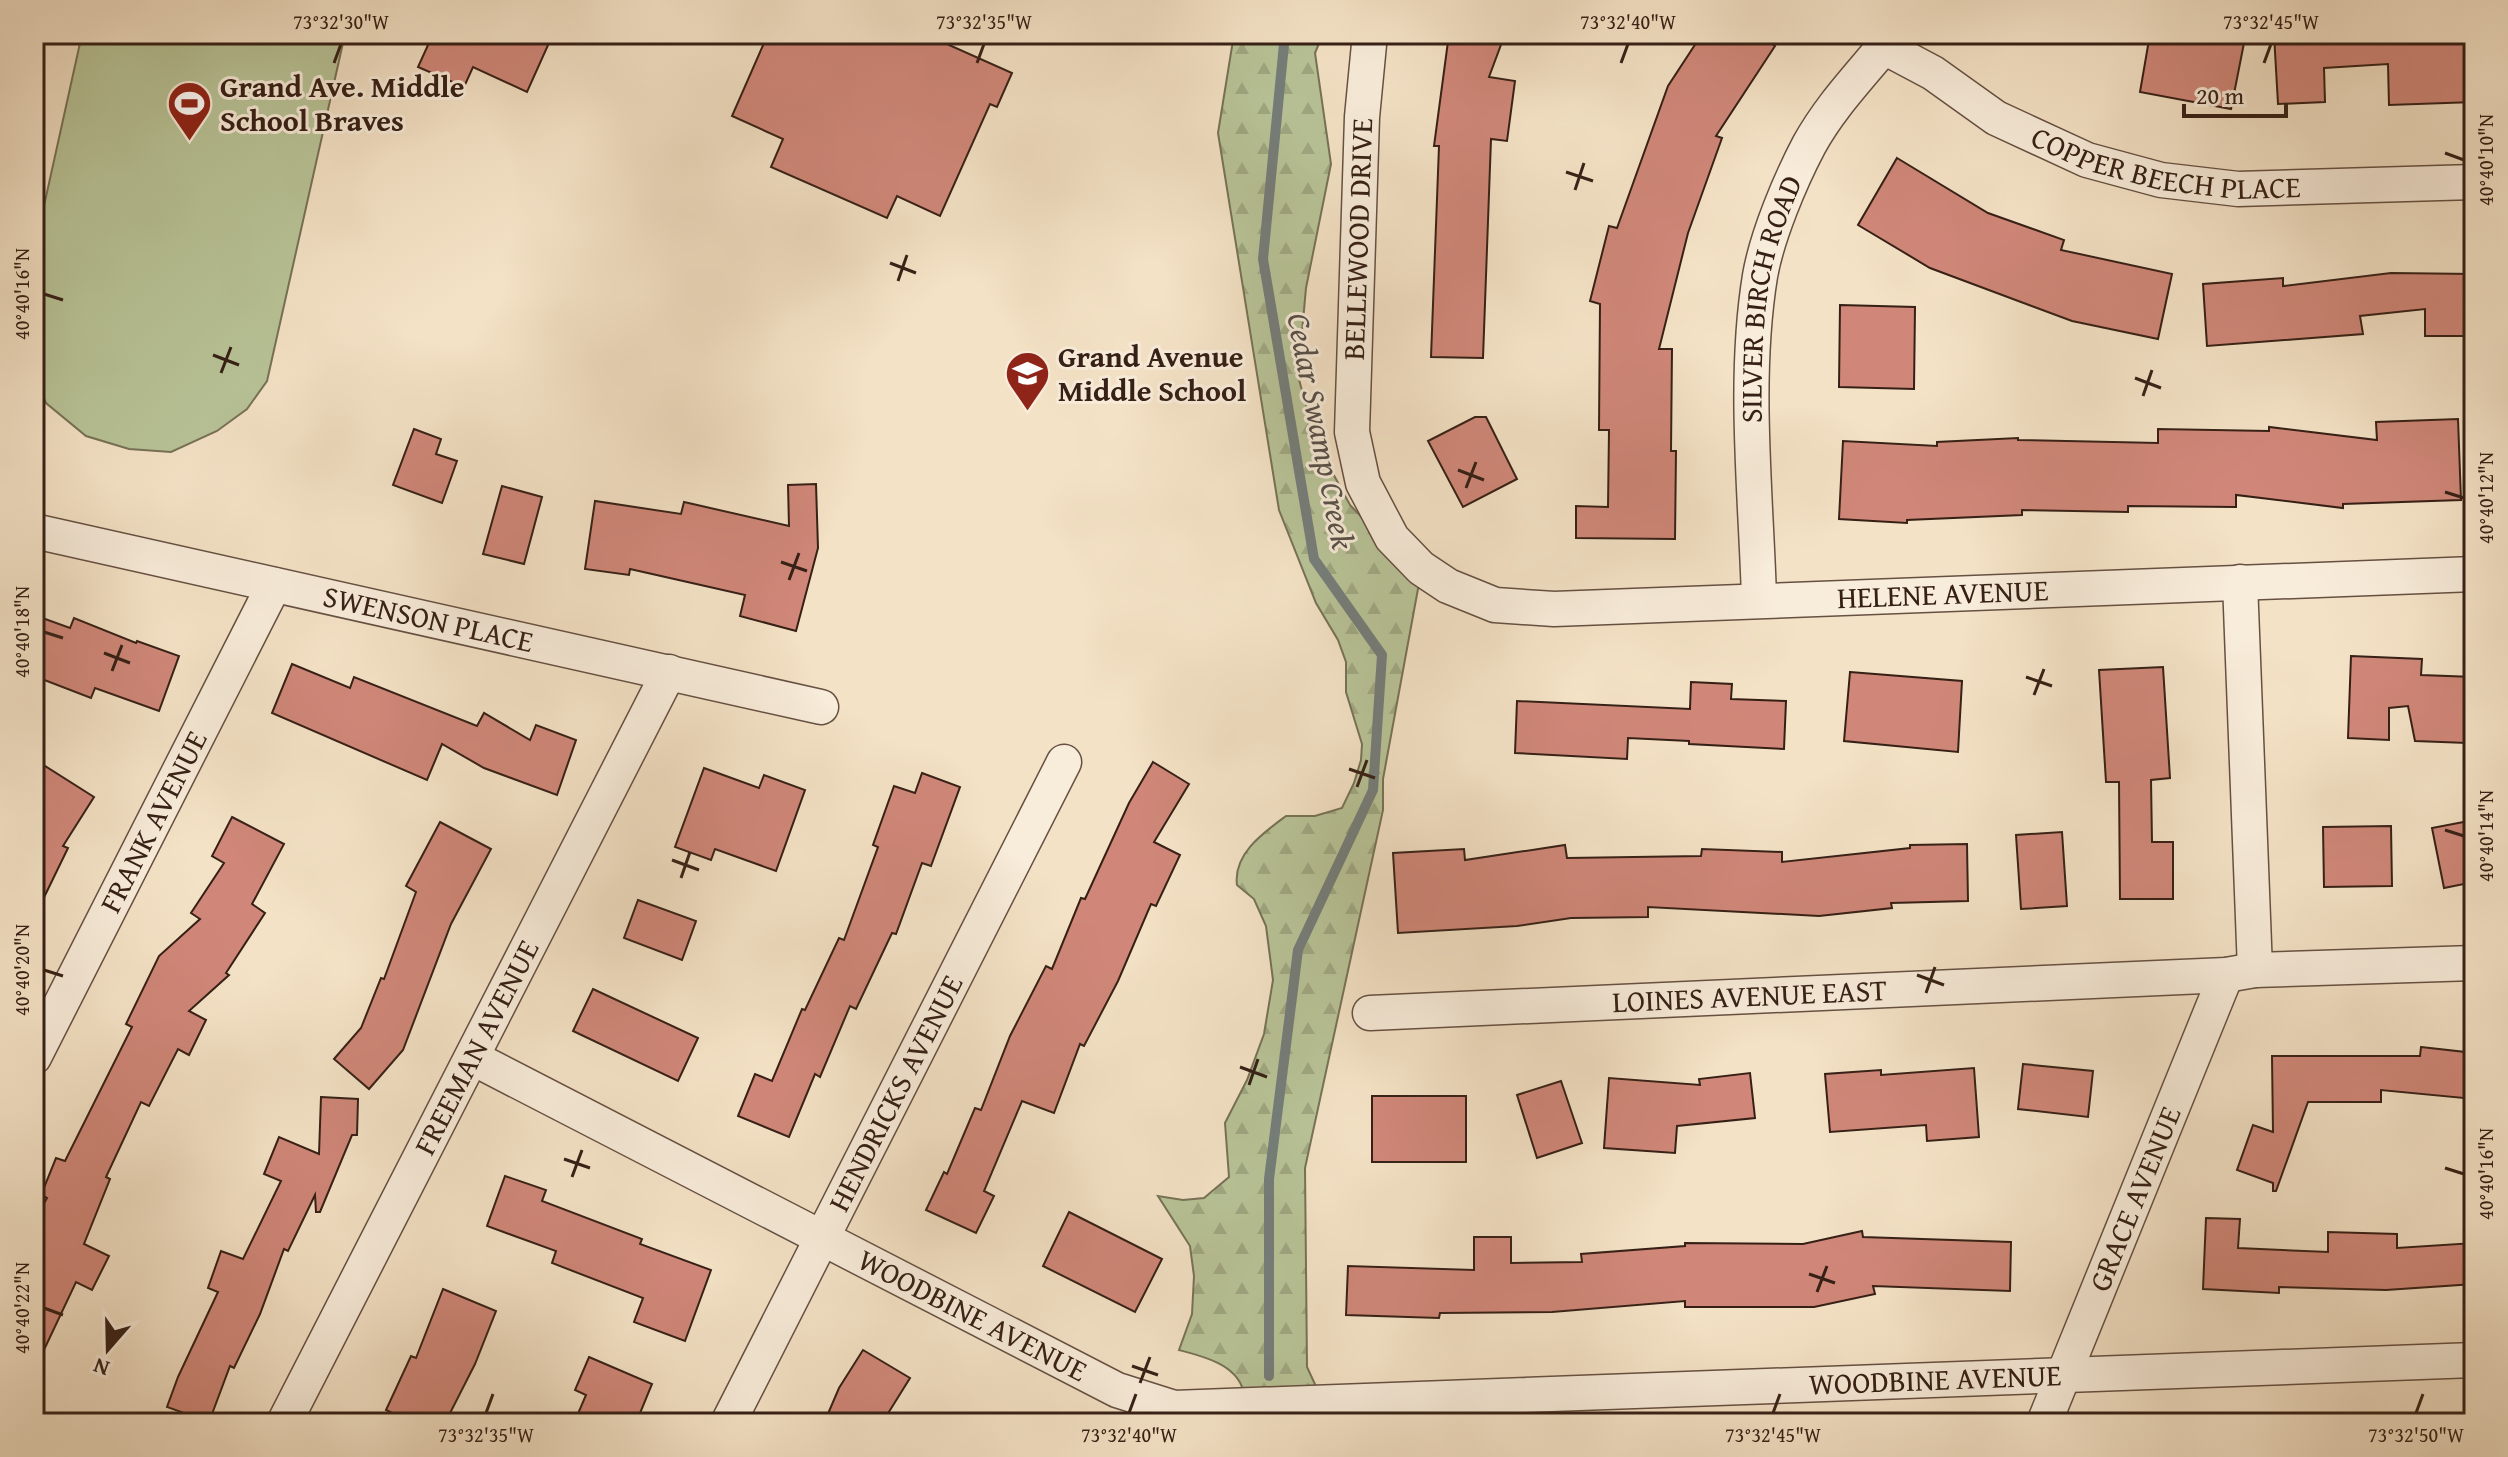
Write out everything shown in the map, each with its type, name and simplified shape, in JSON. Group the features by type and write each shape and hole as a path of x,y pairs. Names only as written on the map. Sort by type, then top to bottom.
{"street":[{"name":"BELLEWOOD DRIVE","path":"1370,34 1362,117 1352,432 1363,483 1392,538 1421,568"},
{"name":"COPPER BEECH PLACE","path":"1889,40 1996,118 2087,160 2161,180 2238,189 2474,182"},
{"name":"SILVER BIRCH ROAD","path":"1759,599 1751,359 1761,275 1772,232 1809,145 1844,92 1889,40"},
{"name":"SWENSON PLACE","path":"34,531 821,707"},
{"name":"HELENE AVENUE","path":"1421,568 1448,586 1495,605 1554,609 2474,574"},
{"name":"GRACE AVENUE","path":"2044,1423 2240,973 2240,582"},
{"name":"FRANK AVENUE","path":"34,1057 274,585"},
{"name":"FREEMAN AVENUE","path":"284,1423 669,672"},
{"name":"HENDRICKS AVENUE","path":"728,1423 1064,762"},
{"name":"LOINES AVENUE EAST","path":"1370,1013 2474,963"},
{"name":"WOODBINE AVENUE","path":"473,1058 821,1240 1170,1415 2064,1374 2474,1360"}],"green space":[{"name":"Grand Ave. Middle School Braves","path":"82,34 345,34 267,381 247,409 217,431 171,452 129,449 86,436 46,403 34,377 34,251"},
{"path":"1234,34 1323,34 1315,53 1331,164 1306,288 1298,376 1317,444 1350,505 1420,578 1383,779 1383,810 1305,1168 1307,1367 1333,1423 1247,1423 1243,1390 1233,1374 1217,1362 1179,1350 1192,1314 1194,1276 1190,1246 1158,1196 1183,1200 1204,1198 1229,1177 1225,1123 1247,1080 1264,1034 1273,980 1266,926 1254,899 1237,885 1240,864 1251,845 1286,816 1315,816 1342,808 1361,760 1362,744 1346,692 1346,662 1338,640 1316,603 1279,510 1218,133"}],"building":[{"path":"433,34 553,34 527,92 473,67 464,87 418,67"},
{"path":"768,34 954,34 949,45 1012,73 997,107 990,104 940,216 897,196 887,218 771,167 783,139 732,116"},
{"path":"1449,34 1505,34 1489,77 1515,81 1507,141 1491,139 1483,358 1431,357 1439,146 1434,146"},
{"path":"1702,34 1757,34 1775,46 1716,136 1722,138 1688,233 1659,349 1672,349 1671,451 1676,451 1675,539 1576,538 1576,506 1608,507 1609,430 1599,430 1600,304 1590,301 1609,226 1617,228 1668,86"},
{"path":"2150,34 2197,34 2244,43 2231,109 2140,92"},
{"path":"2274,34 2474,34 2474,102 2389,105 2388,64 2324,68 2325,102 2278,104"},
{"path":"1897,158 1988,213 2064,240 2061,250 2172,274 2158,339 2072,321 1930,268 1858,225"},
{"path":"2391,273 2474,274 2474,336 2425,336 2425,309 2360,316 2363,334 2207,346 2203,284 2283,278 2283,286"},
{"path":"1840,305 1915,307 1914,389 1839,387"},
{"path":"1475,417 1486,417 1517,479 1463,507 1428,441"},
{"path":"2458,419 2461,500 2343,504 2343,508 2236,495 2236,507 2128,506 2128,512 2022,510 2022,515 1907,520 1907,523 1839,519 1843,441 1937,446 1937,442 2018,438 2158,443 2158,429 2269,431 2269,427 2377,440 2376,422"},
{"path":"414,429 441,439 436,454 457,461 442,503 393,485"},
{"path":"816,484 818,548 796,631 740,616 745,595 630,569 629,575 585,569 595,501 681,514 684,502 789,526 788,485"},
{"path":"502,486 542,497 524,564 483,554"},
{"path":"34,615 70,628 74,618 136,643 179,656 159,711 95,688 91,698 34,676"},
{"path":"2351,656 2422,659 2421,675 2474,677 2474,714 2468,714 2467,743 2415,741 2408,706 2389,708 2389,740 2348,738"},
{"path":"292,664 350,688 354,677 477,726 484,713 530,740 536,725 576,740 557,795 484,768 442,744 427,780 272,713"},
{"path":"2163,667 2170,778 2151,780 2152,842 2173,842 2173,899 2120,899 2119,782 2106,782 2099,670"},
{"path":"1850,672 1962,681 1958,752 1844,741"},
{"path":"1691,682 1732,684 1731,699 1786,701 1784,749 1628,738 1627,759 1515,753 1517,701 1690,709"},
{"path":"34,759 94,797 63,846 68,848 34,918"},
{"path":"1153,762 1189,784 1154,842 1180,855 1156,906 1151,904 1118,981 1084,1046 1080,1044 1054,1113 1022,1101 984,1191 994,1196 976,1233 926,1210 944,1172 947,1174 975,1108 981,1110 1010,1036 1046,966 1052,969 1081,898 1085,899 1129,803"},
{"path":"704,768 759,788 764,775 805,790 776,871 715,849 711,860 675,847"},
{"path":"922,773 960,787 931,866 922,863 896,934 892,933 856,1009 850,1006 820,1077 815,1074 789,1137 738,1116 755,1074 772,1081 802,1009 805,1010 839,938 844,940 878,847 873,845 894,786 915,793"},
{"path":"232,817 284,844 252,904 265,913 226,973 229,975 189,1011 206,1020 189,1055 178,1049 149,1106 141,1102 106,1177 110,1179 84,1244 109,1256 92,1290 76,1282 34,1371 34,1222 47,1198 41,1195 56,1158 65,1161 132,1027 126,1024 159,956 200,919 191,913 224,863 212,856"},
{"path":"2474,820 2474,882 2444,888 2432,828"},
{"path":"440,822 491,849 451,924 403,1050 369,1089 334,1059 361,1028 381,978 384,979 416,892 406,886"},
{"path":"2391,826 2392,886 2324,887 2323,827"},
{"path":"2062,832 2067,906 2021,909 2016,835"},
{"path":"1967,844 1968,901 1891,903 1892,908 1819,916 1648,907 1648,917 1571,918 1517,926 1398,933 1393,853 1464,849 1465,860 1565,845 1567,858 1701,856 1702,849 1782,852 1782,862 1910,848 1910,845"},
{"path":"638,900 696,921 682,960 624,938"},
{"path":"593,989 698,1038 678,1081 573,1031"},
{"path":"2421,1047 2474,1053 2474,1099 2381,1090 2381,1102 2308,1102 2276,1191 2273,1191 2273,1183 2237,1170 2253,1125 2273,1132 2272,1056 2420,1056"},
{"path":"2023,1064 2093,1071 2088,1117 2018,1109"},
{"path":"1974,1068 1979,1137 1927,1141 1926,1125 1830,1132 1825,1074 1881,1070 1881,1075"},
{"path":"1750,1073 1755,1118 1677,1126 1675,1153 1604,1148 1609,1078 1700,1085 1699,1079"},
{"path":"1561,1081 1582,1143 1537,1158 1517,1095"},
{"path":"1372,1096 1466,1096 1466,1162 1372,1162"},
{"path":"321,1097 358,1099 357,1135 352,1135 320,1212 316,1212 315,1195 288,1251 284,1249 260,1314 234,1368 230,1366 209,1422 167,1407 218,1292 208,1288 221,1251 243,1259 281,1181 264,1174 279,1137 319,1154"},
{"path":"505,1176 546,1190 542,1201 642,1239 640,1244 711,1270 685,1341 634,1322 643,1298 552,1263 556,1251 487,1226"},
{"path":"1069,1212 1162,1259 1135,1312 1043,1266"},
{"path":"2206,1218 2240,1219 2238,1248 2328,1252 2328,1232 2397,1234 2397,1248 2474,1243 2474,1284 2386,1290 2279,1287 2279,1293 2203,1289"},
{"path":"1862,1231 1863,1237 2011,1242 2010,1291 1873,1286 1875,1294 1814,1307 1685,1307 1685,1301 1552,1312 1440,1313 1439,1318 1346,1315 1348,1266 1474,1270 1474,1237 1511,1237 1511,1263 1582,1262 1581,1254 1685,1246 1685,1243 1803,1244"},
{"path":"443,1289 496,1311 475,1364 445,1423 414,1423 386,1410 411,1356 416,1358"},
{"path":"863,1350 910,1378 882,1423 824,1423 839,1388"},
{"path":"589,1357 652,1384 636,1423 574,1423 586,1395 575,1390"}],"waterway":[{"name":"Cedar Swamp Creek","path":"1269,1376 1269,1179 1298,950 1373,790 1382,655 1314,559 1263,259 1285,34"}],"place":[{"name":"Grand Ave. Middle School Braves","path":"189,143"},
{"name":"Grand Avenue Middle School","path":"1027,413"}]}
